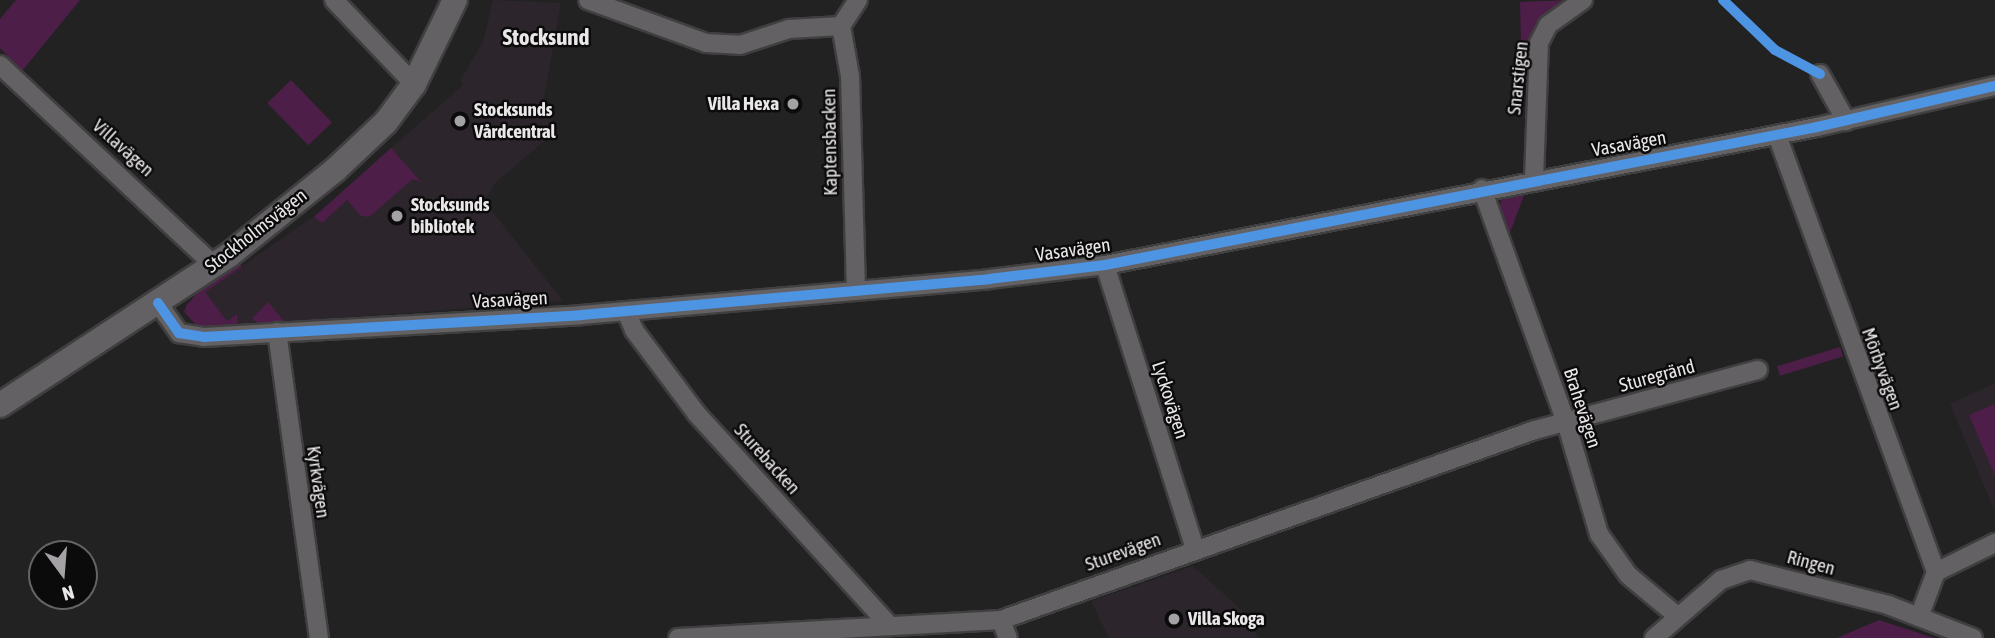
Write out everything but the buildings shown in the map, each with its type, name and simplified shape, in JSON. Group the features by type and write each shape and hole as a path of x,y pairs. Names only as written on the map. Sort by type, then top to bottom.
{"street":[{"path":"334,0 414,84"},
{"name":"Stockholmsvägen","path":"0,405 214,265 335,170 386,122 414,84 455,0"},
{"path":"588,0 706,43 740,45 789,29 841,26 858,0"},
{"name":"Snarstigen","path":"1534,180 1539,43 1548,25 1583,0"},
{"name":"Kaptensbacken","path":"841,26 850,76 856,290"},
{"name":"Villavägen","path":"0,65 214,265"},
{"path":"1820,74 1846,121"},
{"name":"Vasavägen","path":"158,303 179,334 204,337 626,311 1105,265 1482,189 1777,135 1995,86"},
{"name":"Mörbyvägen","path":"1777,135 1936,572"},
{"name":"Brahevägen","path":"1482,189 1566,422 1599,534 1628,575 1676,615"},
{"name":"Lyckovägen","path":"1105,265 1195,548"},
{"name":"Sturebacken","path":"626,311 634,330 696,413 890,626"},
{"name":"Kyrkvägen","path":"276,332 319,638"},
{"name":"Sturegränd","path":"1566,422 1758,370"},
{"name":"Sturevägen","path":"678,638 1001,620 1195,548 1566,422"},
{"path":"1919,617 1936,572 1995,543"},
{"name":"Ringen","path":"1654,638 1676,615 1721,580 1750,570 1919,617 1973,638"},
{"path":"1001,620 1008,638"}],"shaded area":[{"path":"16,0 80,0 22,71 0,48 0,19"},
{"path":"493,0 561,3 542,108 552,121 548,138 497,181 484,201 563,301 285,322 268,303 252,318 259,325 238,326 237,314 227,321 204,292 313,217 463,85 460,80 483,42"},
{"path":"1572,0 1533,30 1522,88 1520,2"},
{"path":"291,80 332,122 308,145 267,103"},
{"path":"391,148 421,182 413,179 369,217 361,216 347,200 322,223 314,217"},
{"path":"1526,190 1508,238 1499,211 1502,197"},
{"path":"239,263 242,267 205,292 227,321 237,314 238,326 197,326 184,312 186,306 201,289"},
{"path":"268,302 285,322 259,325 252,318"},
{"path":"1840,347 1843,357 1780,376 1777,366"},
{"path":"1995,383 1995,512 1950,404"},
{"path":"1995,404 1995,476 1969,415"},
{"path":"1193,566 1246,614 1258,638 1109,638 1091,601"},
{"path":"1879,620 1934,638 1837,638"}],"cycle path":[{"path":"1723,0 1775,50 1820,74"},
{"path":"158,303 179,333 204,337 581,315 989,279 1105,265 1817,127 1995,86"}],"place":[{"name":"Villa Hexa","path":"793,104"},
{"name":"Stocksunds Vårdcentral","path":"460,121"},
{"name":"Stocksunds bibliotek","path":"397,216"},
{"name":"Villa Skoga","path":"1174,619"}],"district":[{"name":"Stocksund","path":"546,37"}]}
